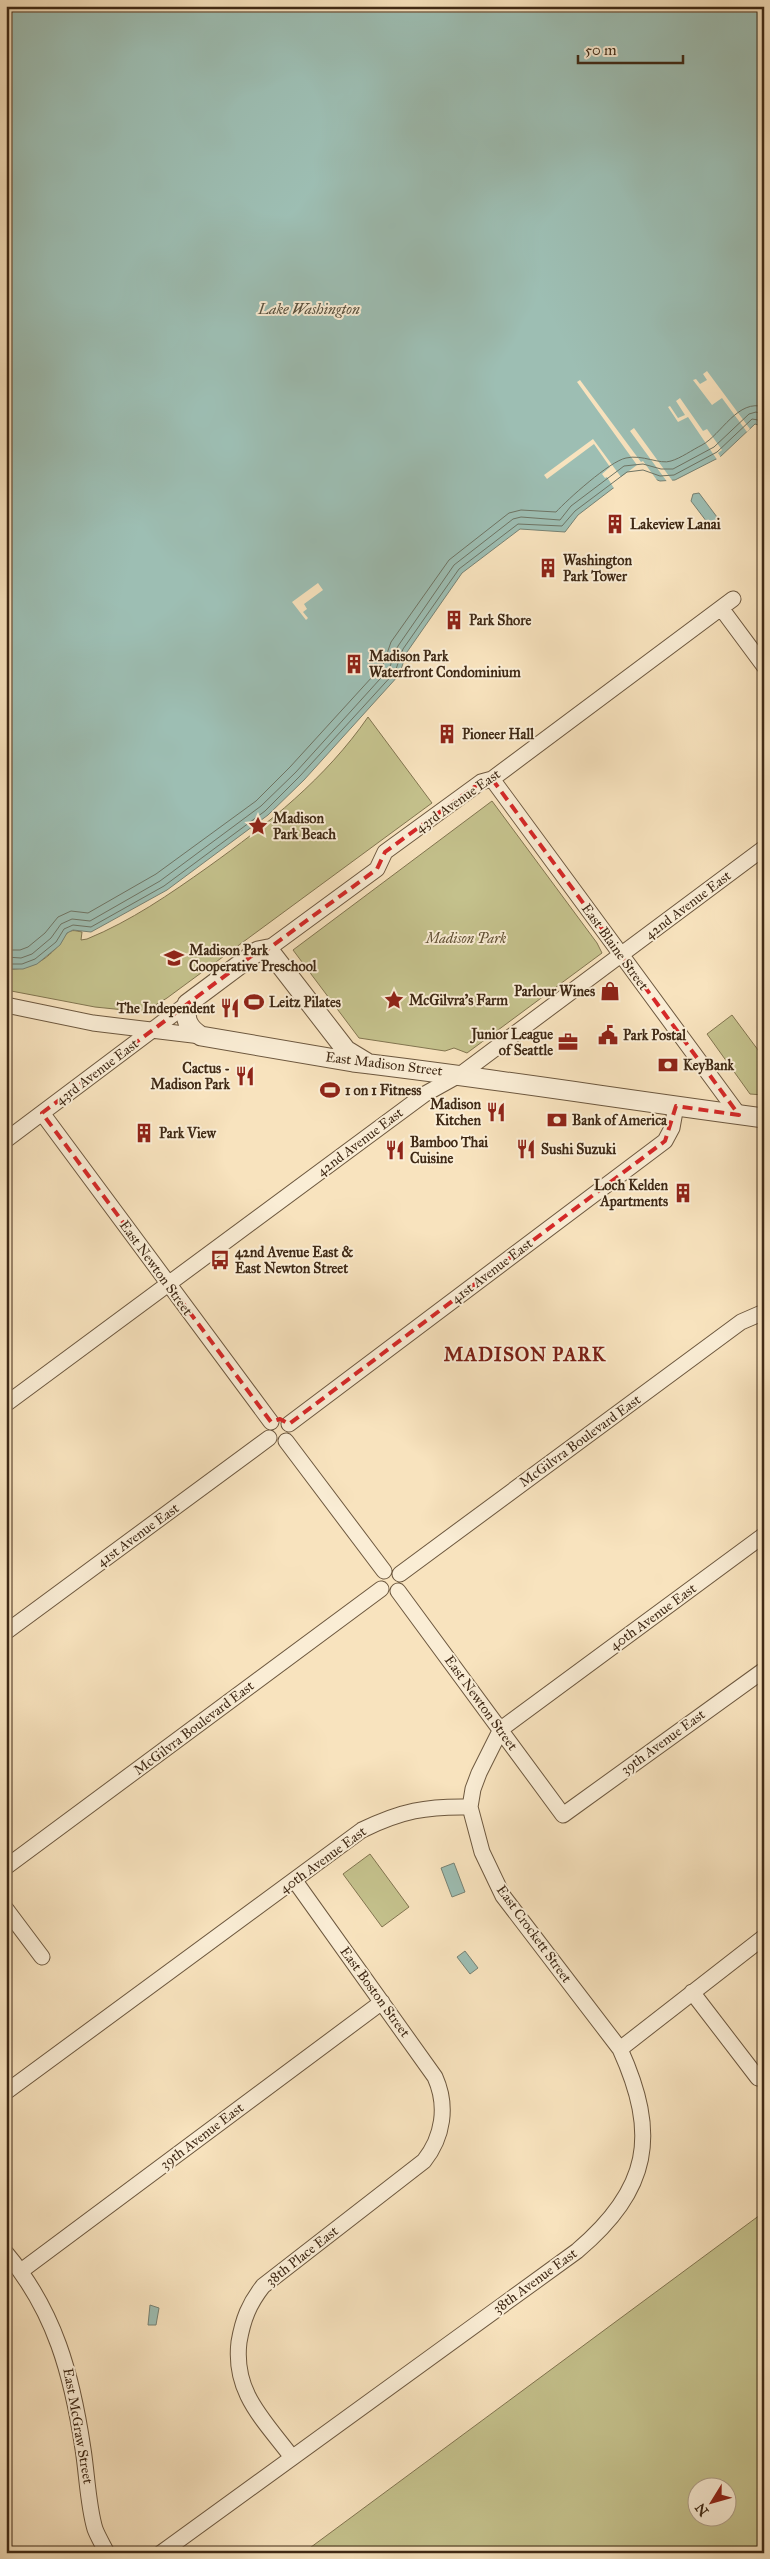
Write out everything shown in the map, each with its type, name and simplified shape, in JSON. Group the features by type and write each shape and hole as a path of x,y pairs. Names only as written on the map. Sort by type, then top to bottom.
{"street":[{"name":"43rd Avenue East","path":"6,1140 258,950 268,949 377,869 386,852 481,782 492,779 727,603 764,666"},
{"name":"East Blaine Street","path":"492,779 739,1115"},
{"name":"42nd Avenue East","path":"6,1404 424,1094 461,1074 764,848"},
{"path":"268,949 346,1050 369,1064"},
{"path":"187,1004 185,1013 187,1023 193,1031 201,1036"},
{"name":"East Madison Street","path":"6,1005 93,1023 154,1029 369,1064 461,1074 764,1118"},
{"path":"309,1054 324,1038 328,1027"},
{"name":"41st Avenue East","path":"289,1424 664,1141 672,1128 676,1106"},
{"name":"East Newton Street","path":"42,1113 271,1422"},
{"name":"McGilvra Boulevard East","path":"400,1574 740,1322 764,1312"},
{"path":"280,1419 289,1424 291,1432 286,1441 277,1443 269,1438 268,1428 271,1422 280,1419"},
{"name":"41st Avenue East","path":"6,1632 269,1438"},
{"path":"286,1441 384,1571"},
{"name":"40th Avenue East","path":"6,2092 362,1830 399,1813 437,1806 470,1807 473,1789 479,1773 501,1729 764,1536"},
{"path":"391,1569 400,1574 402,1582 398,1591 389,1593 381,1588 379,1578 384,1571 391,1569"},
{"name":"McGilvra Boulevard East","path":"6,1867 381,1588"},
{"name":"East Newton Street","path":"398,1591 563,1815"},
{"name":"39th Avenue East","path":"563,1815 764,1670"},
{"name":"East Crockett Street","path":"470,1807 482,1852 503,1896 620,2049"},
{"name":"East Boston Street","path":"295,1881 435,2077 440,2088 442,2109"},
{"path":"6,1909 42,1957"},
{"path":"620,2049 764,1938"},
{"path":"692,1992 761,2076"},
{"name":"39th Avenue East","path":"21,2270 382,2002"},
{"name":"38th Avenue East","path":"161,2553 291,2456 577,2251 617,2211 636,2178 643,2145 642,2110 620,2049"},
{"name":"38th Place East","path":"291,2456 251,2403 239,2377 239,2347 242,2324 249,2304 263,2286 424,2161 434,2148 442,2128 442,2109"},
{"name":"East McGraw Street","path":"6,2253 21,2270 47,2313 65,2360 75,2397 95,2528 107,2553"}],"highlighted area":[{"path":"492,779 739,1115 676,1106 665,1141 289,1424 280,1419 271,1422 42,1113 258,951 268,949 377,869 385,852 481,782"}],"green space":[{"path":"368,717 432,803 167,998 144,1012 95,1007 6,990 6,969 28,967 41,961 71,931 82,932 81,940 119,924 165,897 230,851 274,817 315,780 352,739"},
{"name":"Madison Park","path":"492,801 597,943 602,953 467,1053 454,1048 445,1051 359,1038 293,950"},
{"path":"732,1015 764,1058 764,1095 750,1094 707,1034"},
{"path":"370,1854 409,1907 382,1927 343,1874"},
{"path":"764,2212 764,2550 750,2553 303,2553"}],"water":[{"name":"Lake Washington","path":"6,6 764,6 764,427 755,424 720,457 675,480 660,481 643,475 629,476 578,515 565,532 520,529 462,573 407,652 399,675 304,780 268,815 167,890 91,932 73,930 67,933 60,945 37,964 23,969 6,969"},
{"path":"699,493 717,517 716,523 710,526 691,501 693,494"},
{"path":"454,1863 465,1892 452,1897 441,1868"},
{"path":"465,1951 478,1968 470,1974 457,1957"},
{"path":"150,2305 159,2308 156,2325 148,2325"}],"pier":[{"path":"707,371 750,429 747,432 722,398 712,405 693,380 696,379 700,384 707,380 703,374"},
{"path":"580,380 641,462 643,461 659,483 642,478 630,479 615,490 607,477 605,478 602,474 610,467 594,444 547,479 544,475 593,439 621,477 637,465 577,382"},
{"path":"680,398 703,431 707,429 722,450 718,453 722,459 718,461 688,417 678,422 668,407 670,406 678,418 685,415 676,401"},
{"path":"634,428 674,483 668,483 630,431"},
{"path":"646,481 649,481 664,503 652,514 634,491"},
{"path":"318,583 323,590 304,604 307,609 303,612 308,618 306,620 292,602"}],"place":[{"name":"Lakeview Lanai","path":"615,524"},
{"name":"Washington Park Tower","path":"548,568"},
{"name":"Park Shore","path":"454,620"},
{"name":"Madison Park Waterfront Condominium","path":"354,664"},
{"name":"Pioneer Hall","path":"447,734"},
{"name":"Madison Park Beach","path":"258,826"},
{"name":"Madison Park Cooperative Preschool","path":"174,958"},
{"name":"Parlour Wines","path":"610,991"},
{"name":"McGilvra's Farm","path":"394,1000"},
{"name":"Leitz Pilates","path":"254,1002"},
{"name":"The Independent","path":"230,1008"},
{"name":"Park Postal","path":"608,1035"},
{"name":"Junior League of Seattle","path":"568,1042"},
{"name":"KeyBank","path":"668,1065"},
{"name":"Cactus - Madison Park","path":"245,1076"},
{"name":"1 on 1 Fitness","path":"330,1090"},
{"name":"Madison Kitchen","path":"496,1112"},
{"name":"Bank of America","path":"557,1120"},
{"name":"Park View","path":"144,1133"},
{"name":"Sushi Suzuki","path":"526,1149"},
{"name":"Bamboo Thai Cuisine","path":"395,1150"},
{"name":"Loch Kelden Apartments","path":"683,1193"},
{"name":"42nd Avenue East & East Newton Street","path":"220,1260"}],"district":[{"name":"MADISON PARK","path":"525,1354"}]}
